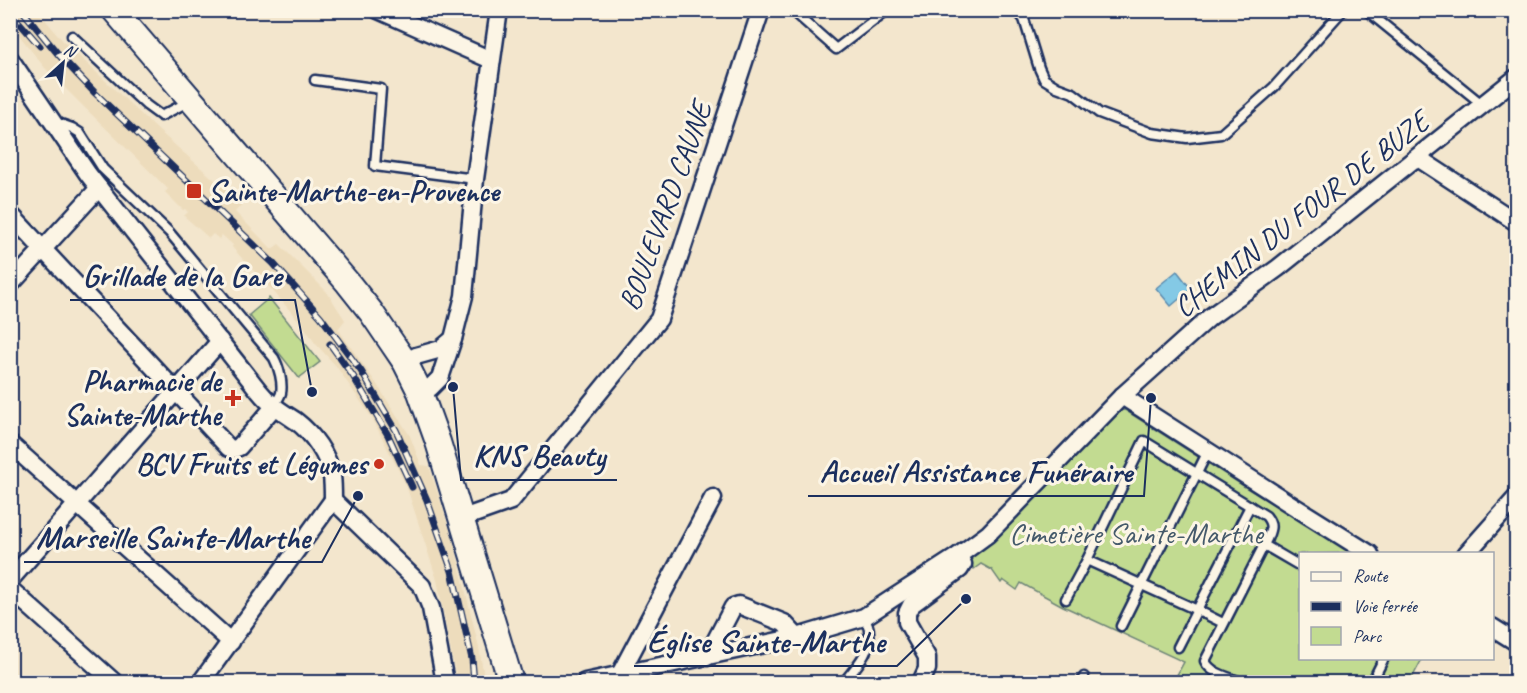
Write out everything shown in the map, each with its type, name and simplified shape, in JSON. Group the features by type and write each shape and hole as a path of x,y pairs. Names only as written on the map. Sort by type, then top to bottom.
{"main road":[{"path":"114,10 348,283 405,362 420,392 438,442 511,682"}],"street":[{"path":"378,10 491,60"},
{"path":"420,392 430,388 440,378 464,296 475,179 500,10"},
{"name":"BOULEVARD CAUNE","path":"460,519 511,501 659,319 760,10"},
{"path":"10,59 99,188 266,400 303,427 323,452 332,476 333,500 201,682"},
{"name":"CHEMIN DU FOUR DE BUZE","path":"585,682 797,637 864,617 988,534 1122,396 1210,317 1278,268 1516,78"},
{"path":"1418,158 1516,222"},
{"path":"10,285 99,188"},
{"path":"10,214 229,448 238,447 274,407"},
{"path":"405,362 441,348 453,339"},
{"path":"10,580 220,341"},
{"path":"1122,396 1367,552"},
{"path":"10,444 231,642"},
{"path":"619,676 713,498"},
{"path":"1468,552 1516,498"},
{"path":"333,500 422,586 431,608 445,682"},
{"path":"921,682 927,669 927,657 907,622 906,613 911,605 960,569 963,564 958,556"},
{"path":"10,589 114,682"},
{"path":"707,657 733,608 739,605 784,623 797,637"},
{"path":"1494,628 1516,642"}],"lane":[{"path":"792,10 836,49 887,10"},
{"path":"1016,10 1024,19 1044,79 1073,93 1099,113 1152,133 1187,138 1221,134 1274,87 1343,10"},
{"path":"1366,10 1483,105"},
{"path":"72,36 146,105 161,116 190,100"},
{"path":"315,80 381,89 375,166 475,179"},
{"path":"52,121 80,133 103,169 169,232 274,358 277,363 281,394 274,407"},
{"path":"1066,599 1144,441 1266,516 1271,522 1271,530 1264,545 1205,661 1211,669 1241,682"},
{"path":"1121,626 1208,451"},
{"path":"1178,647 1250,507"},
{"path":"1264,545 1299,565"},
{"path":"1087,560 1224,623"},
{"path":"844,682 862,659 869,644 870,632 864,617"},
{"path":"1372,682 1383,660"}],"shaded area":[{"path":"10,11 38,11 63,41 159,131 242,204 235,212 272,249 279,244 327,292 345,320 338,329 410,436 421,465 429,466 455,547 485,682 457,682 437,580 406,485 372,418 336,366 273,291 232,247 233,245 222,235 219,239 213,234 209,238 184,216 188,212 165,192 168,189 45,68 11,25"}],"green space":[{"path":"269,298 320,362 299,378 249,315"},
{"name":"Cimetière Sainte-Marthe","path":"1125,410 1352,552 1299,552 1299,660 1421,660 1410,682 1173,682 1184,662 1063,606 1021,583 1017,590 1003,580 1001,583 992,570 981,564 974,569 966,557 1115,411"}],"water":[{"path":"1177,271 1191,289 1171,306 1156,288"}],"railway":[{"path":"22,10 58,54 95,93 273,263 321,317 361,371 396,430 427,500 452,571 472,659 474,682"},
{"path":"10,12 40,46"},
{"path":"330,344 353,376 388,435 412,487"}],"place":[{"name":"Sainte-Marthe-en-Provence","path":"194,191"},
{"name":"KNS Beauty","path":"453,387"},
{"name":"Grillade de la Gare","path":"312,392"},
{"name":"Pharmacie de Sainte-Marthe","path":"233,398"},
{"name":"Accueil Assistance Funéraire","path":"1151,398"},
{"name":"BCV Fruits et Légumes","path":"379,464"},
{"name":"Marseille Sainte-Marthe","path":"358,496"},
{"name":"Église Sainte-Marthe","path":"966,599"}]}
